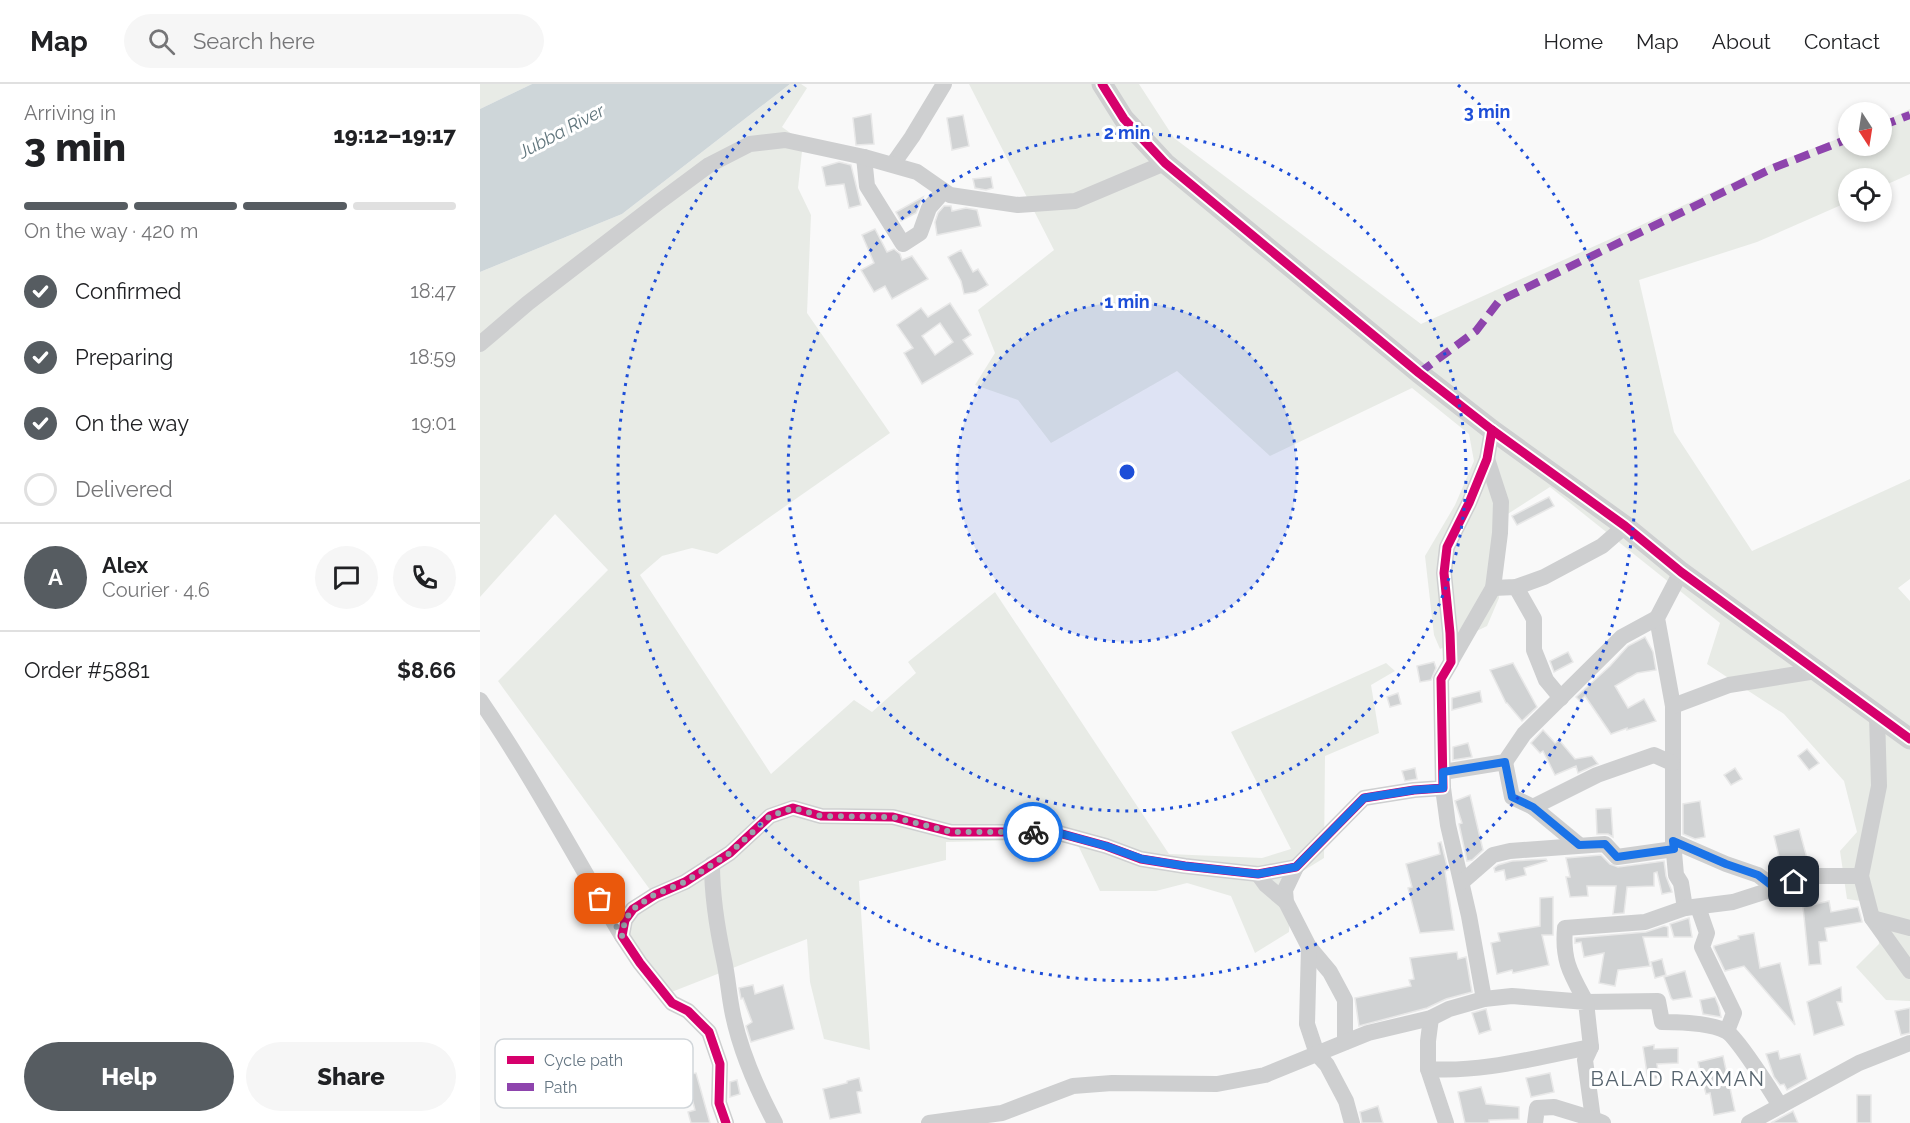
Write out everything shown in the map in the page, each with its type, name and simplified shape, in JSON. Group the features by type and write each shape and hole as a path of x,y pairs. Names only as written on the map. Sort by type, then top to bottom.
{"street":[{"path":"893,164 944,84"},
{"path":"1102,84 1124,119 1165,163 1419,373 1492,430 1624,526 1681,572 1910,739"},
{"path":"480,344 528,303 659,202 709,165 750,144 785,140 864,157 917,172 950,195 1018,205 1075,201 1165,163"},
{"path":"864,157 867,186 903,244 920,233 929,208 944,191"},
{"path":"1451,662 1444,573 1447,547 1469,503 1487,459 1492,430"},
{"path":"1484,999 1462,882 1448,825 1443,780 1441,679 1493,588 1500,533 1501,502 1487,459"},
{"path":"1493,588 1516,587 1544,577 1602,546 1624,526"},
{"path":"1286,903 1285,890 1296,867 1364,798 1414,790 1505,762 1524,734 1622,637 1657,618 1681,572"},
{"path":"1516,587 1534,619 1534,650 1546,680 1561,698"},
{"path":"1657,618 1673,706 1672,763 1676,875 1691,908 1707,933 1702,947 1734,1013 1727,1031"},
{"path":"1673,706 1729,684 1816,671"},
{"path":"480,700 520,761 567,844 640,963 672,1003 688,1011 709,1032 720,1064 719,1103 726,1123"},
{"path":"1877,715 1879,786 1861,876 1872,918 1910,971"},
{"path":"1533,807 1597,775 1654,755 1672,763"},
{"path":"1505,762 1512,797 1533,807 1579,845"},
{"path":"622,936 625,920 633,909 654,895 685,882 730,853 770,816 793,808 821,816 893,817 951,832 1055,832 1142,859 1185,866 1258,874 1296,867"},
{"path":"1462,882 1493,855 1510,850 1605,844 1617,857 1674,845 1758,875 1775,888"},
{"path":"712,864 712,890 717,931 732,1014 740,1043 758,1090 775,1123"},
{"path":"1258,874 1266,885 1286,903 1309,947 1330,972 1345,1000 1345,1042"},
{"path":"1535,1123 1537,1108 1554,1107 1598,1121 1585,1059 1591,1047 1586,1002 1568,968 1564,944 1565,928 1645,922 1691,908 1733,902 1814,876 1861,876"},
{"path":"1872,918 1910,928"},
{"path":"1309,947 1306,1024 1317,1054 1327,1065 1346,1101 1352,1123"},
{"path":"929,1123 1002,1113 1073,1086 1112,1083 1217,1084 1265,1075 1368,1033 1431,1018 1449,1009 1484,999 1512,996 1586,1002 1658,1001 1662,1022 1693,1023 1727,1031 1763,1078 1780,1106"},
{"path":"1431,1018 1428,1069 1446,1123"},
{"path":"1749,1123 1859,1063 1910,1043"},
{"path":"1428,1069 1455,1071 1495,1066 1591,1047"}],"shaded area":[{"path":"480,84 532,84 480,109"},
{"path":"790,84 801,84 807,88 782,127 803,142 798,188 811,215 807,313 890,433 717,554 692,548 662,556 640,575 771,774 854,700 872,712 916,673 908,662 995,592 1169,854 1262,858 1291,849 1231,732 1386,663 1395,671 1371,685 1379,733 1325,756 1324,858 1303,871 1291,891 1289,932 1255,953 1231,896 1187,883 1156,891 1100,891 1075,839 946,842 946,860 859,881 870,1050 824,1039 810,982 807,939 669,993 615,917 651,891 498,681 608,570 555,514 480,597 480,272 622,214"},
{"path":"969,84 1139,84 1174,138 1421,324 1772,164 1838,139 1838,156 1892,156 1892,118 1910,109 1910,174 1892,182 1892,168 1838,168 1838,206 1757,242 1639,280 1674,432 1752,551 1910,479 1910,579 1898,588 1910,601 1910,1001 1886,1000 1856,967 1879,944 1875,903 1847,899 1840,851 1857,832 1844,781 1784,714 1707,664 1720,623 1550,487 1503,517 1499,598 1487,626 1440,649 1434,635 1425,556 1455,505 1474,461 1469,434 1412,388 1270,456 1177,371 1051,443 1018,400 975,385 995,353 978,310 1054,250"}],"water":[{"name":"Jubba River","path":"532,84 790,84 622,214 480,272 480,109"}],"building":[{"path":"871,114 874,144 856,145 853,118"},
{"path":"963,115 969,146 952,150 947,118"},
{"path":"839,162 851,165 861,205 849,208 844,184 826,186 822,167"},
{"path":"991,177 993,188 986,190 975,188 973,179"},
{"path":"923,197 916,213 901,221 896,212"},
{"path":"944,206 951,206 952,211 966,208 977,210 981,226 937,235 935,222"},
{"path":"875,229 887,252 894,249 900,254 902,260 912,256 928,279 892,299 885,286 874,292 861,270 874,263 862,235"},
{"path":"961,250 973,272 978,269 988,285 976,292 964,294 961,281 948,257"},
{"path":"950,303 971,335 963,340 973,354 922,384 904,353 913,348 897,325 921,308 928,317","holes":["940,323 953,342 935,355 922,336"]},
{"path":"1549,497 1554,506 1517,525 1512,516"},
{"path":"1645,637 1653,652 1656,670 1637,673 1615,686 1628,708 1644,699 1656,721 1611,734 1585,696 1580,701 1576,697 1628,646"},
{"path":"1568,652 1573,662 1554,672 1550,661"},
{"path":"1434,662 1436,668 1431,680 1420,682 1417,666"},
{"path":"1513,663 1537,707 1522,721 1506,703 1490,670"},
{"path":"1480,691 1482,702 1452,710 1452,698"},
{"path":"1398,693 1401,704 1390,707 1387,697"},
{"path":"1543,730 1555,743 1559,740 1575,759 1592,756 1598,764 1578,773 1576,766 1555,775 1543,751 1540,753 1531,743"},
{"path":"1468,743 1472,757 1453,760 1453,747"},
{"path":"1807,749 1819,763 1809,770 1798,756"},
{"path":"1415,768 1417,779 1405,781 1402,771"},
{"path":"1735,768 1742,779 1731,785 1724,775"},
{"path":"1470,795 1483,850 1472,860 1467,861 1459,824 1462,823 1455,801"},
{"path":"1700,801 1705,837 1695,839 1683,834 1683,804"},
{"path":"1611,808 1613,837 1608,834 1597,834 1596,809"},
{"path":"1799,829 1807,858 1781,865 1774,836"},
{"path":"1441,842 1448,870 1445,871 1454,930 1420,933 1408,888 1412,887 1406,864 1440,854 1438,843"},
{"path":"1601,855 1610,864 1618,867 1664,861 1666,876 1672,892 1662,894 1657,872 1654,873 1654,886 1627,887 1624,913 1613,914 1616,886 1587,886 1588,896 1570,897 1566,877 1570,877 1566,858"},
{"path":"1546,859 1547,861 1524,868 1526,875 1506,880 1504,870 1495,872 1494,868 1512,861"},
{"path":"1553,897 1553,935 1542,935 1549,965 1497,974 1491,943 1500,941 1498,933 1540,926 1540,898"},
{"path":"1829,901 1831,912 1858,907 1862,922 1825,928 1827,941 1819,942 1821,964 1809,965 1803,907"},
{"path":"1689,918 1692,937 1674,937 1670,924"},
{"path":"1664,926 1668,927 1668,937 1643,937 1650,966 1618,970 1615,986 1599,983 1604,953 1584,957 1581,942 1575,943 1575,938 1646,932"},
{"path":"1754,933 1760,968 1780,963 1795,1025 1744,966 1725,971 1714,948 1714,946 1739,939 1738,936"},
{"path":"1457,952 1458,959 1466,957 1472,992 1446,999 1427,1008 1359,1026 1355,998 1411,986 1409,980 1414,979 1410,958"},
{"path":"1662,959 1666,975 1655,978 1651,962"},
{"path":"1685,971 1692,997 1673,1000 1664,977"},
{"path":"753,985 755,994 783,985 794,1029 751,1042 746,1026 752,1022 743,998 741,999 739,988"},
{"path":"1841,987 1842,1002 1837,1002 1844,1025 1814,1035 1807,1002"},
{"path":"1715,997 1721,1017 1703,1014 1700,1000"},
{"path":"1910,1008 1910,1033 1901,1035 1895,1011"},
{"path":"1486,1009 1491,1030 1479,1034 1472,1013"},
{"path":"1654,1045 1654,1049 1678,1048 1678,1063 1657,1064 1659,1078 1648,1080 1643,1047"},
{"path":"1778,1051 1780,1059 1800,1054 1807,1079 1787,1090 1784,1084 1780,1085 1774,1077 1766,1054"},
{"path":"1723,1056 1735,1111 1714,1115 1710,1093 1706,1094 1698,1062"},
{"path":"696,1073 710,1123 691,1123 688,1112 695,1110 693,1074"},
{"path":"1550,1073 1554,1092 1531,1097 1526,1078"},
{"path":"859,1078 862,1091 857,1092 861,1113 830,1119 823,1089"},
{"path":"737,1080 740,1094 730,1097 730,1082"},
{"path":"1481,1087 1486,1104 1519,1107 1519,1119 1465,1123 1458,1092"},
{"path":"1857,1095 1871,1095 1871,1123 1857,1123"},
{"path":"1378,1106 1383,1123 1362,1123 1360,1112"},
{"path":"1793,1111 1798,1123 1771,1123"}],"marked path":[{"path":"1892,122 1910,115"},
{"path":"1419,373 1476,331 1499,301 1773,168 1838,143"}],"cycle path":[{"path":"1102,84 1124,119 1165,163 1419,373 1492,430 1625,526 1681,572 1910,739"},
{"path":"726,1123 719,1103 720,1064 709,1032 688,1011 672,1003 622,936 625,920 633,909 655,895 685,882 730,853 770,816 793,808 821,816 893,817 951,832 1055,832 1106,846 1141,859 1258,874 1296,867 1364,798 1443,788 1441,679 1451,662 1444,573 1447,547 1469,503 1487,459 1492,430"}],"way so far":[{"path":"600,899 622,936 625,920 633,909 654,895 685,882 730,853 770,816 793,808 821,816 893,817 951,832 1033,832"}],"district":[{"name":"BALAD RAXMAN","path":"1678,1079"}],"route":[{"path":"1033,832 1055,832 1142,859 1258,874 1296,867 1364,798 1443,788 1443,772 1505,762 1512,797 1533,807 1579,845 1605,844 1617,857 1674,849 1673,841 1758,875 1775,888 1794,882"}]}
